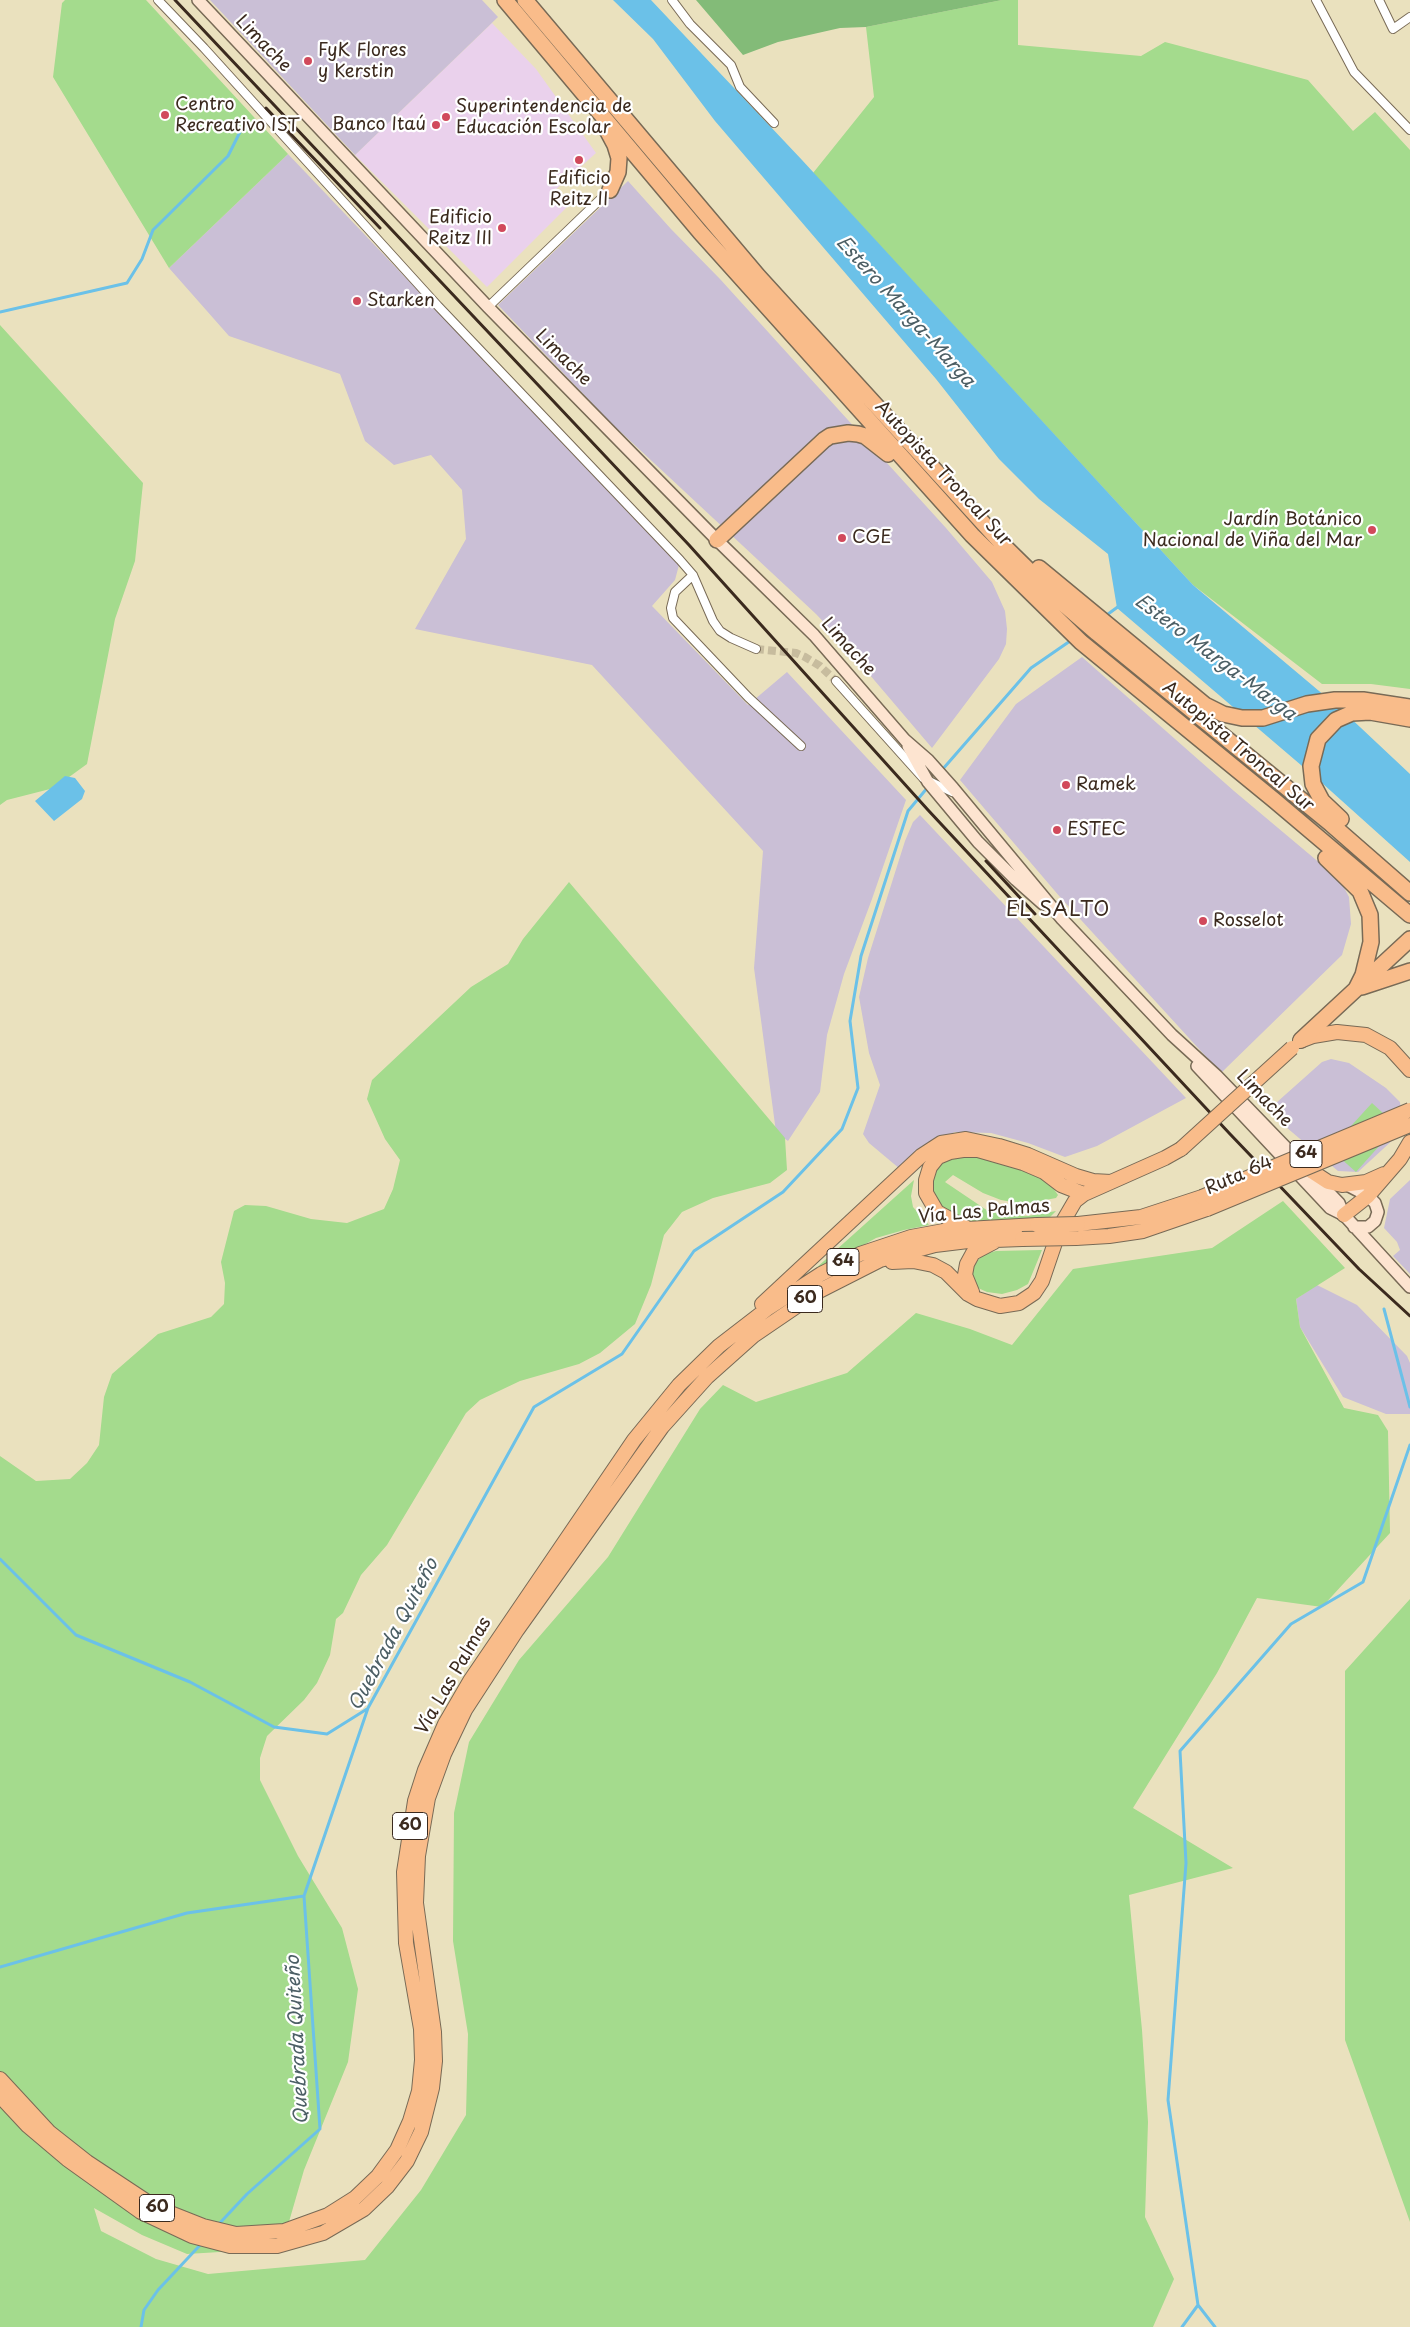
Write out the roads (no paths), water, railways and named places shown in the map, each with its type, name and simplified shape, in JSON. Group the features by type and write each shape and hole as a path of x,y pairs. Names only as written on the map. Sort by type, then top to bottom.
{"highway":[{"name":"Autopista Troncal Sur","path":"505,0 700,232 912,470 972,535 1059,602"},
{"name":"Autopista Troncal Sur","path":"525,0 758,276 1004,546 1059,602 1081,642 1410,916"},
{"path":"586,95 617,152 618,172 610,190"},
{"path":"717,540 830,436 848,433 865,436 912,470"},
{"path":"1059,602 1101,628 1205,705 1232,716 1252,719 1263,718 1321,701 1363,700 1410,707"},
{"name":"Autopista Troncal Sur","path":"1101,628 1410,893"},
{"path":"1081,642 1097,660 1160,718 1318,850 1360,890 1368,906 1372,932 1363,975 1356,989"},
{"path":"1410,720 1370,712 1352,713 1336,720 1318,739 1312,757 1311,775 1317,793 1335,814 1410,880"},
{"path":"862,1268 900,1261 926,1262 946,1272 968,1294 981,1301 1006,1306 1019,1303 1034,1293 1046,1272 1061,1225 1071,1206 1084,1194 1181,1149 1410,939"},
{"path":"1356,989 1410,971"},
{"path":"1297,1044 1337,1032 1366,1035 1390,1048 1410,1070"},
{"name":"Ruta 64","path":"1204,1203 1410,1110"},
{"name":"Ruta 64","path":"1077,1231 1204,1203 1410,1125"},
{"path":"733,1335 756,1310 828,1241 926,1151 941,1143 966,1140 999,1146 1028,1155 1076,1176 1093,1181 1111,1182"},
{"path":"1344,1215 1368,1196 1400,1159 1410,1142"},
{"path":"969,1229 937,1212 926,1193 927,1173 934,1162 944,1154 963,1150 978,1150 1035,1168 1061,1185 1084,1194"},
{"path":"1305,1167 1333,1184 1347,1185 1366,1182 1389,1171"},
{"path":"1061,1185 1071,1206"},
{"name":"Vía Las Palmas","path":"233,2240 284,2231 328,2215 367,2187 397,2150 415,2106 422,2060 419,2014 406,1943 404,1872 415,1801 435,1744 479,1666 634,1440 679,1385 733,1335 798,1288 860,1254 911,1237 969,1229 1037,1225 1077,1231"},
{"name":"Vía Las Palmas","path":"0,2079 50,2132 88,2168 157,2221 192,2236 277,2246 308,2239 351,2219 376,2199 406,2161 426,2117 435,2060 433,2018 418,1927 416,1903 418,1856 428,1798 454,1732 477,1691 527,1616 646,1448 679,1406 716,1367 753,1336 819,1291 862,1268 917,1249 951,1243 1022,1239 1077,1231"},
{"path":"981,1301 972,1292 966,1281 967,1264 978,1250 999,1240"},
{"name":"Vía Las Palmas","path":"0,2096 47,2143 88,2168"}],"main road":[{"name":"Limache","path":"198,0 488,307 717,540 814,635 905,740 931,764 951,793 978,842 1009,874 1062,919"},
{"name":"Limache","path":"905,740 923,776 951,793 1062,919 1172,1035 1237,1096 1339,1203 1344,1215 1410,1287"},
{"name":"Limache","path":"1172,1035 1210,1082 1330,1208 1344,1215"},
{"path":"1347,1185 1368,1196 1377,1207 1376,1221 1363,1229 1354,1226"}],"street":[{"path":"158,0 438,306 693,575 713,621 720,630 730,638 756,649"},
{"path":"672,0 690,24 730,65 740,87 774,123"},
{"path":"1316,0 1354,72 1410,130"},
{"path":"1379,0 1393,29 1410,17"},
{"path":"488,307 610,190"},
{"path":"693,575 675,592 671,608 673,618 748,698 801,746"},
{"name":"Limache","path":"836,681 923,776"}],"water":[{"name":"Estero Marga-Marga","path":"613,0 651,0 802,160 1193,585 1344,712 1410,774 1410,862 1322,783 1117,608 1108,554 1039,499 999,459 936,379 715,121 653,39"},
{"path":"65,776 75,778 85,791 82,799 54,821 35,801"}],"waterway":[{"path":"0,312 127,283 142,259 153,230 228,156 244,124"},
{"path":"1104,617 1119,606"},
{"path":"942,770 1031,668 1073,639"},
{"name":"Quebrada Quiteño","path":"218,2225 247,2194 320,2129 304,1896 368,1708 534,1407 622,1354 694,1251 783,1192 842,1129 858,1088 850,1021 861,956 908,811 928,787"},
{"path":"1384,1309 1410,1407"},
{"path":"1215,2327 1198,2305 1168,2100 1186,1863 1180,1751 1291,1624 1363,1582 1410,1445"},
{"path":"0,1559 76,1635 190,1682 274,1727 327,1734 367,1709"},
{"path":"0,1967 187,1913 304,1896"},
{"name":"Quebrada Quiteño","path":"141,2327 144,2310 158,2290 202,2243"},
{"path":"1182,2327 1198,2305"}],"tunnel":[{"path":"756,649 796,653 820,666 836,681"}],"railway":[{"path":"175,0 689,545 928,810 1230,1134 1359,1269 1410,1316"},
{"path":"266,108 380,228"},
{"path":"986,861 1035,914"}],"place":[{"name":"FyK Flores y Kerstin","path":"308,61"},
{"name":"Centro Recreativo IST","path":"165,115"},
{"name":"Superintendencia de Educación Escolar","path":"446,117"},
{"name":"Banco Itaú","path":"436,125"},
{"name":"Edificio Reitz II","path":"579,160"},
{"name":"Edificio Reitz III","path":"502,228"},
{"name":"Starken","path":"357,301"},
{"name":"Jardín Botánico Nacional de Viña del Mar","path":"1372,530"},
{"name":"CGE","path":"842,538"},
{"name":"Ramek","path":"1066,785"},
{"name":"ESTEC","path":"1057,830"},
{"name":"Rosselot","path":"1203,921"}],"district":[{"name":"EL SALTO","path":"1058,910"}]}
